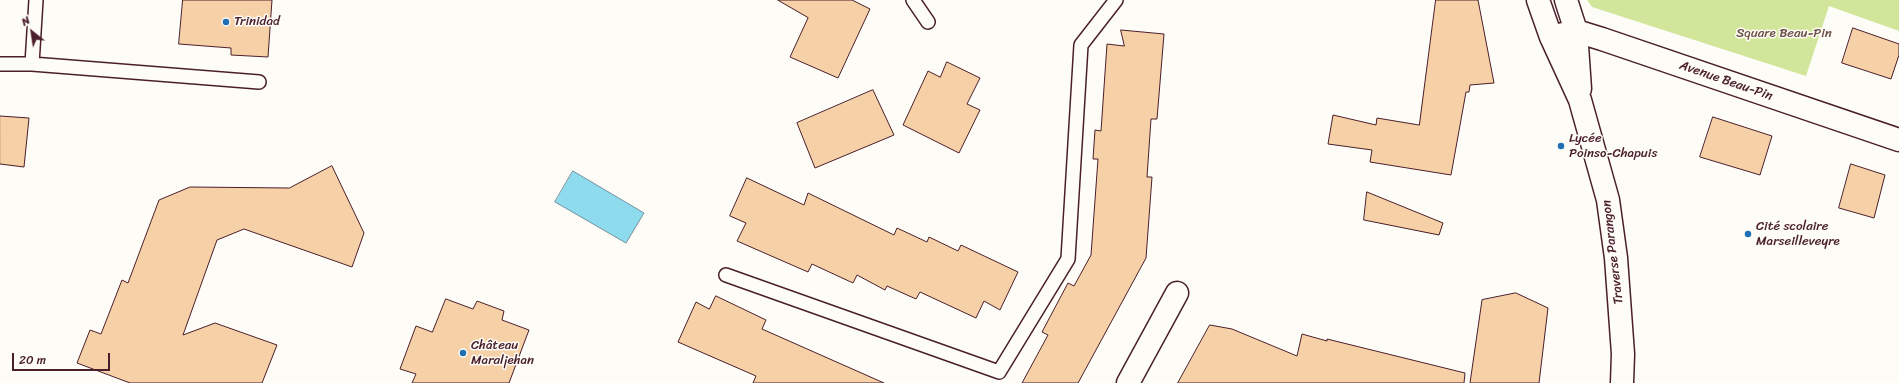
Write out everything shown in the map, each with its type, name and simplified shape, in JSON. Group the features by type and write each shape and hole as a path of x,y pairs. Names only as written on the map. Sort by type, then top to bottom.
{"street":[{"name":"Traverse Parangon","path":"1538,0 1551,37 1580,100 1608,200 1616,258 1623,354 1622,383"},
{"name":"Traverse Parangon","path":"1566,0 1576,31 1580,100"},
{"path":"1551,37 1576,31"},
{"name":"Avenue Beau-Pin","path":"1576,31 1899,140"},
{"path":"1128,383 1177,293"}],"lane":[{"path":"32,64 36,0"},
{"path":"913,0 928,22"},
{"path":"726,275 999,372 1068,259 1081,45 1116,0"},
{"path":"0,64 32,64 259,82"}],"green space":[{"name":"Square Beau-Pin","path":"1587,0 1899,0 1899,31 1829,6 1806,76 1592,7"}],"water":[{"path":"573,171 644,213 626,243 555,202"}],"building":[{"name":"Trinidad","path":"183,0 272,0 268,57 231,55 231,48 179,44"},
{"path":"778,0 852,0 870,9 838,78 790,57 808,18"},
{"path":"1436,0 1478,0 1494,83 1470,85 1469,92 1466,92 1451,175 1370,162 1372,150 1328,144 1333,115 1376,125 1377,118 1419,125"},
{"path":"1853,28 1899,44 1899,55 1891,79 1842,63"},
{"path":"1121,30 1164,34 1157,119 1151,119 1147,177 1152,177 1146,258 1078,383 1022,383 1048,335 1042,332 1068,283 1074,286 1091,255 1098,159 1093,159 1095,130 1101,131 1107,44 1124,46"},
{"path":"947,62 980,78 967,104 980,110 959,153 903,125 928,71 940,77"},
{"path":"873,90 894,135 815,168 797,123"},
{"path":"0,116 29,118 24,167 0,164"},
{"path":"1713,117 1772,136 1760,175 1700,157"},
{"path":"1851,164 1885,175 1874,218 1839,208"},
{"path":"332,166 364,233 352,267 244,229 217,240 183,335 215,323 277,345 262,383 130,383 77,363 90,330 101,334 122,280 128,283 159,200 190,187 289,188"},
{"path":"747,178 804,205 808,193 894,235 897,228 927,242 929,237 958,251 961,245 1018,272 1000,310 984,301 976,318 920,292 916,299 887,286 885,290 857,275 853,283 812,264 808,272 737,241 746,223 730,216"},
{"path":"1367,192 1443,223 1439,235 1364,220"},
{"path":"1516,293 1548,308 1539,383 1470,383 1482,300"},
{"path":"716,296 766,320 762,329 884,383 753,383 756,376 678,342 696,302 709,309"},
{"name":"Château Maraljehan","path":"446,299 473,309 477,301 504,311 502,320 529,330 509,383 412,383 416,374 400,369 416,326 432,332"},
{"path":"1210,325 1232,329 1297,356 1302,334 1327,341 1327,339 1465,373 1464,383 1178,383"}],"place":[{"name":"Trinidad","path":"226,22"},
{"name":"Lycée Poinso-Chapuis","path":"1561,146"},
{"name":"Cité scolaire Marseilleveyre","path":"1748,234"},
{"name":"Château Maraljehan","path":"463,353"}]}
